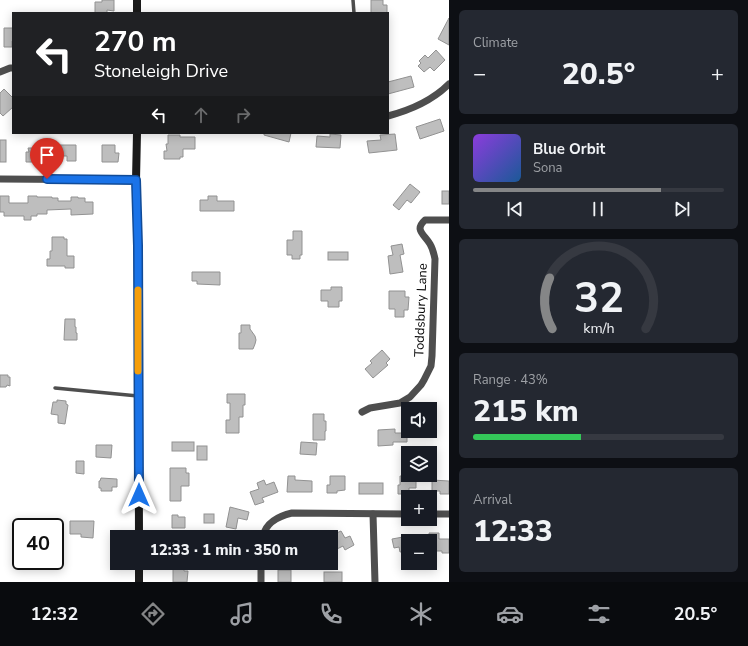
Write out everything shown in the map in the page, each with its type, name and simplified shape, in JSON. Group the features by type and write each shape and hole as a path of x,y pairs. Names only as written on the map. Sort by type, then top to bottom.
{"street":[{"path":"137,0 137,12"},
{"path":"0,72 12,68"},
{"path":"389,116 404,112 422,103 435,96 449,84"},
{"path":"137,134 136,180 138,246 139,530"},
{"path":"0,179 136,180"},
{"name":"Toddsbury Lane","path":"362,412 370,408 400,403 410,397 418,389 431,366 435,259 431,245 420,232 420,228 421,224 425,220 449,220"},
{"path":"265,530 278,518 292,513 401,514"},
{"path":"373,514 374,582"},
{"path":"437,514 449,514"},
{"path":"139,570 139,582"},
{"path":"261,570 261,582"}],"lane":[{"path":"353,0 354,12"},
{"path":"55,388 138,396"}],"building":[{"path":"102,0 114,0 114,11 107,10 107,12 95,12 95,2 102,2"},
{"path":"371,0 383,0 383,5 387,5 387,12 371,12"},
{"path":"449,18 449,45 438,39"},
{"path":"4,28 12,28 12,47 4,47"},
{"path":"436,50 445,60 434,71 430,67 424,72 418,66 421,63 419,61 425,55 428,58"},
{"path":"411,76 414,87 389,94 389,82"},
{"path":"4,89 12,97 12,108 3,116 0,113 0,93"},
{"path":"440,119 444,131 420,139 416,127"},
{"path":"264,134 291,134 289,142"},
{"path":"330,134 341,135 340,148 316,147 317,136 330,137"},
{"path":"395,134 397,150 369,153 367,141 381,140 380,135"},
{"path":"168,135 195,137 195,149 183,149 183,157 180,157 180,159 164,159 164,151 167,151 166,144 168,144"},
{"path":"0,140 6,140 6,162 0,162"},
{"path":"58,145 76,145 76,161 67,161 67,156 58,156"},
{"path":"102,145 115,145 115,153 119,153 118,162 102,162"},
{"path":"28,148 42,148 42,160 40,160 40,162 26,162 26,152 29,152"},
{"path":"410,184 420,192 411,203 407,200 399,210 393,205"},
{"path":"442,191 449,191 449,204 442,204"},
{"path":"0,196 9,196 9,203 28,203 28,196 58,198 58,201 71,201 71,197 85,198 85,202 93,202 93,214 71,215 71,209 47,210 47,214 37,214 37,216 31,216 31,220 24,220 24,216 4,216 4,212 0,212"},
{"path":"208,196 217,196 217,201 234,201 234,211 200,211 200,200 208,200"},
{"path":"293,231 302,231 302,255 300,255 300,259 292,259 292,255 287,255 287,240 293,240"},
{"path":"52,237 64,237 64,239 67,239 67,256 74,256 74,268 65,268 65,266 47,266 47,259 50,259 50,251 52,251"},
{"path":"402,244 404,254 400,255 403,272 390,274 388,256 393,255 391,246"},
{"path":"328,252 348,252 348,260 328,260"},
{"path":"192,272 220,272 220,285 197,284 197,281 192,281"},
{"path":"331,287 342,287 342,301 339,301 339,307 328,307 328,301 321,301 321,290 331,290"},
{"path":"389,291 405,291 405,297 409,297 408,310 404,310 404,317 395,317 395,309 389,309"},
{"path":"65,319 75,319 77,340 64,340"},
{"path":"241,325 250,325 250,329 256,340 253,349 239,349 239,333 241,333"},
{"path":"382,350 390,359 386,363 388,365 373,378 365,369 372,363 370,361"},
{"path":"0,375 8,375 8,377 10,377 10,386 7,385 6,387 0,387"},
{"path":"227,394 245,394 243,417 239,417 239,433 226,433 226,420 230,420 230,403 227,403"},
{"path":"57,400 66,401 66,404 68,405 65,424 58,423 58,415 51,414 53,402 57,402"},
{"path":"313,414 324,414 324,421 326,421 325,440 313,440"},
{"path":"395,429 395,433 401,433 401,438 407,438 407,442 393,442 393,445 378,446 378,430"},
{"path":"172,442 194,442 194,451 172,451"},
{"path":"301,442 317,443 316,455 300,454"},
{"path":"96,445 112,445 111,458 96,457"},
{"path":"197,446 207,446 207,460 197,460"},
{"path":"76,461 84,461 84,474 76,473"},
{"path":"170,468 186,468 186,473 189,473 189,486 181,486 181,501 170,501"},
{"path":"288,476 295,476 295,480 312,481 312,492 287,492"},
{"path":"330,476 345,476 345,490 337,491 337,493 327,493 327,485 330,485"},
{"path":"401,476 401,482 416,482 416,488 401,490 401,494 398,494 398,485 400,485"},
{"path":"101,478 117,479 117,487 112,487 112,491 101,491 101,488 99,488 99,481"},
{"path":"264,480 266,485 274,482 278,492 262,498 264,502 255,505 250,492 259,489 257,483"},
{"path":"437,480 449,481 449,494 440,494 440,491 432,490 432,482 437,482"},
{"path":"359,483 383,483 383,494 359,494"},
{"path":"230,507 249,512 247,520 238,518 236,529 226,527"},
{"path":"204,514 214,514 214,523 204,523"},
{"path":"172,515 185,517 185,528 172,528"},
{"path":"70,521 94,521 93,538 81,537 81,534 70,534"},
{"path":"341,531 345,538 350,536 354,545 345,550 343,546 338,548 338,532"},
{"path":"439,533 439,539 449,539 449,553 437,551 437,534 429,534"},
{"path":"401,537 401,552 399,547 394,548 392,539"},
{"path":"173,570 188,571 187,582 173,582"},
{"path":"278,570 291,570 291,582 278,582"},
{"path":"324,572 342,572 342,582 324,582"}],"slow traffic":[{"path":"138,290 138,371"}],"route":[{"path":"47,179 136,180 138,246 139,495"}]}
